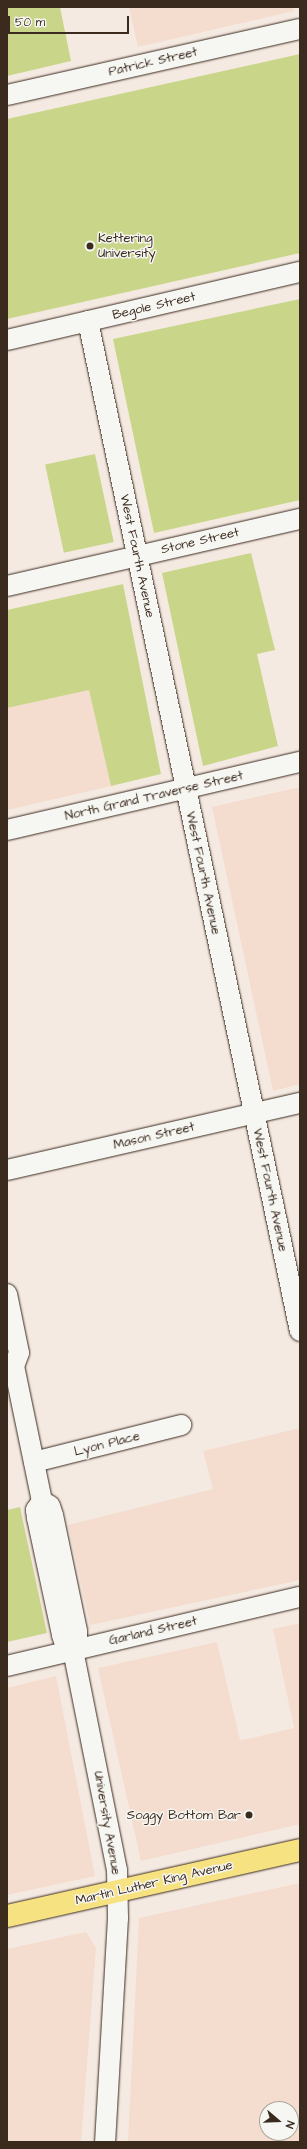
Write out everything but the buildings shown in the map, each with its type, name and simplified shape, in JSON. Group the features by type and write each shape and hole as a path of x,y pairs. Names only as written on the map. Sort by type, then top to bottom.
{"main road":[{"name":"Martin Luther King Avenue","path":"7,1916 300,1850"}],"street":[{"name":"Patrick Street","path":"7,95 300,29"},
{"name":"Begole Street","path":"7,340 300,272"},
{"name":"West Fourth Avenue","path":"88,321 300,1331"},
{"name":"Stone Street","path":"7,586 300,519"},
{"name":"North Grand Traverse Street","path":"7,830 300,762"},
{"name":"Mason Street","path":"7,1170 300,1103"},
{"name":"University Avenue","path":"7,1294 19,1353 10,1365 15,1415 34,1462 42,1501 36,1510 38,1525 62,1638 65,1644 72,1650 114,1857 118,1891 105,2142"},
{"name":"Lyon Place","path":"34,1462 181,1425"},
{"name":"Garland Street","path":"7,1666 300,1597"}],"shaded area":[{"path":"129,7 293,7 294,11 138,47"},
{"path":"89,690 111,786 7,810 7,708"},
{"path":"300,787 300,1084 273,1091 212,807"},
{"path":"300,1428 300,1580 90,1625 68,1525 213,1489 203,1451"},
{"path":"300,1623 300,1824 141,1861 98,1668 217,1642 240,1740 252,1738 294,1728 273,1629"},
{"path":"56,1676 95,1876 7,1895 7,1688"},
{"path":"300,1883 300,2142 128,2142 139,1918"},
{"path":"86,1932 96,1948 81,2142 7,2142 7,1949"}],"green space":[{"path":"7,7 60,7 71,61 7,76"},
{"path":"300,54 300,253 7,319 7,119"},
{"path":"300,299 300,500 154,533 113,339"},
{"path":"95,454 114,542 64,553 45,465"},
{"path":"251,553 275,650 257,654 278,746 203,766 162,573"},
{"path":"123,584 161,774 111,786 89,690 7,708 7,610"},
{"path":"20,1507 47,1633 7,1642 7,1510"}],"place":[{"name":"Kettering University","path":"90,246"},
{"name":"Soggy Bottom Bar","path":"249,1815"}]}
